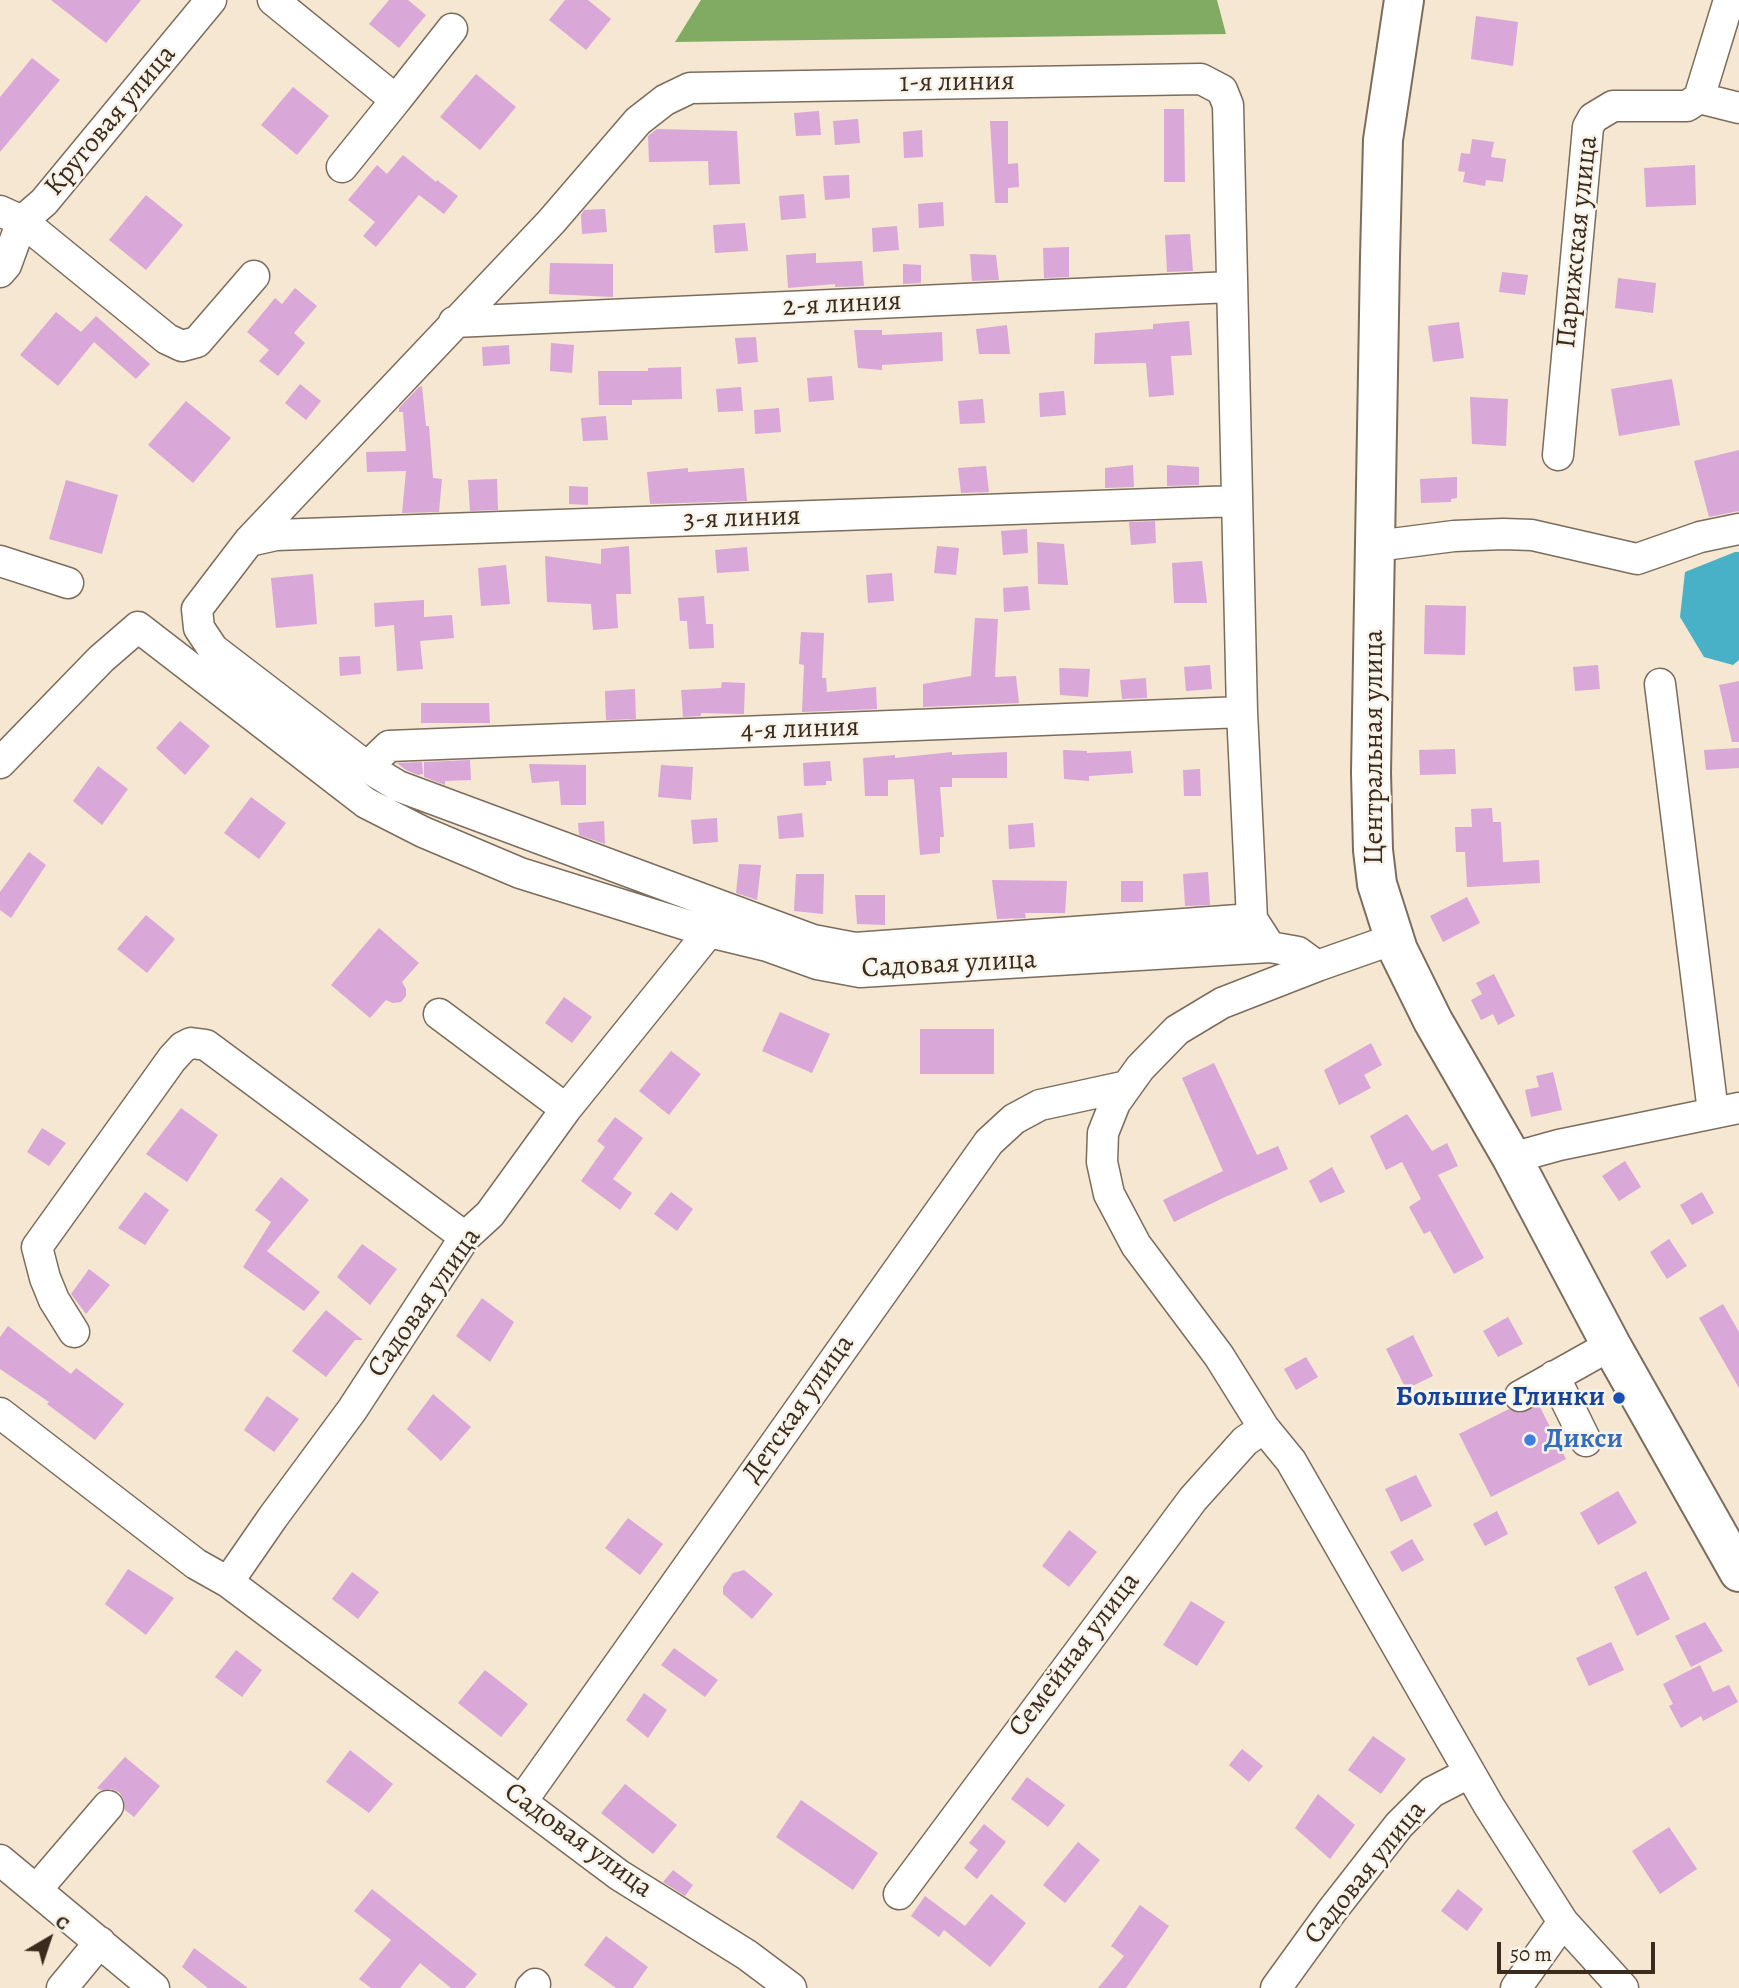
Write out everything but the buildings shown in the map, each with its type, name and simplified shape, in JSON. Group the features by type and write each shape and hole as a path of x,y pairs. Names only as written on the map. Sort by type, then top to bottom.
{"main road":[{"name":"Центральная улица","path":"1404,0 1383,140 1371,773 1373,850 1377,884 1394,939 1433,1021 1512,1158 1611,1345 1739,1572"}],"street":[{"name":"Круговая улица","path":"11,216 44,202 212,0"},
{"path":"273,0 396,100"},
{"path":"1729,0 1699,98 1739,108"},
{"path":"342,167 452,29"},
{"name":"1-я линия","path":"454,322 551,222 638,121 665,100 690,88 1201,79 1222,90 1228,105 1231,287"},
{"name":"Парижская улица","path":"1558,455 1588,127 1593,118 1613,106 1687,106 1699,98"},
{"path":"0,272 6,265 11,216"},
{"path":"11,216 167,339 182,346 197,342 254,276"},
{"path":"1231,287 1242,712 1252,919 1270,947"},
{"name":"2-я линия","path":"454,322 1231,287"},
{"path":"454,322 249,541 197,609 199,628 213,649 367,767 398,786 800,935 855,948 1252,919"},
{"name":"3-я линия","path":"249,541 276,535 1237,501"},
{"path":"1376,546 1454,536 1513,534 1532,535 1637,559 1700,537 1739,529"},
{"path":"0,561 68,583"},
{"path":"0,763 101,659 138,627 366,803 423,832 520,873 709,932"},
{"path":"1512,1158 1726,1110 1660,684"},
{"name":"4-я линия","path":"367,767 389,746 1242,712"},
{"name":"Садовая улица","path":"791,1988 747,1955 619,1875 228,1582 352,1410 465,1237 490,1214 566,1109 709,932 767,946 817,964 860,972 1270,947 1297,952 1317,966"},
{"path":"1394,939 1222,1003 1177,1030 1140,1068 1115,1103 1103,1133 1102,1162 1109,1194 1136,1245 1219,1356 1264,1427 1291,1461 1469,1773 1563,1922 1623,1988"},
{"path":"439,1014 566,1109"},
{"path":"74,1332 54,1300 37,1247 172,1059 191,1043 206,1045 465,1237"},
{"name":"Детская улица","path":"522,1801 989,1142 1014,1119 1040,1105 1127,1086"},
{"path":"1520,1396 1611,1345"},
{"path":"1554,1376 1586,1441"},
{"path":"0,1413 196,1564 228,1582"},
{"name":"Семейная улица","path":"899,1894 1193,1499 1245,1441 1264,1427"},
{"name":"Садовая улица","path":"1276,1988 1399,1825 1432,1793 1469,1773"},
{"path":"37,1889 108,1806"},
{"path":"0,1860 154,1988"},
{"path":"1516,1988 1563,1922"},
{"path":"62,1988 100,1942"}],"green space":[{"path":"701,0 1217,0 1226,34 675,42"}],"water":[{"path":"1739,552 1739,660 1733,665 1704,657 1680,617 1685,572"}],"place":[{"name":"Большие Глинки","path":"1619,1398"},
{"name":"Дикси","path":"1530,1440"}]}
